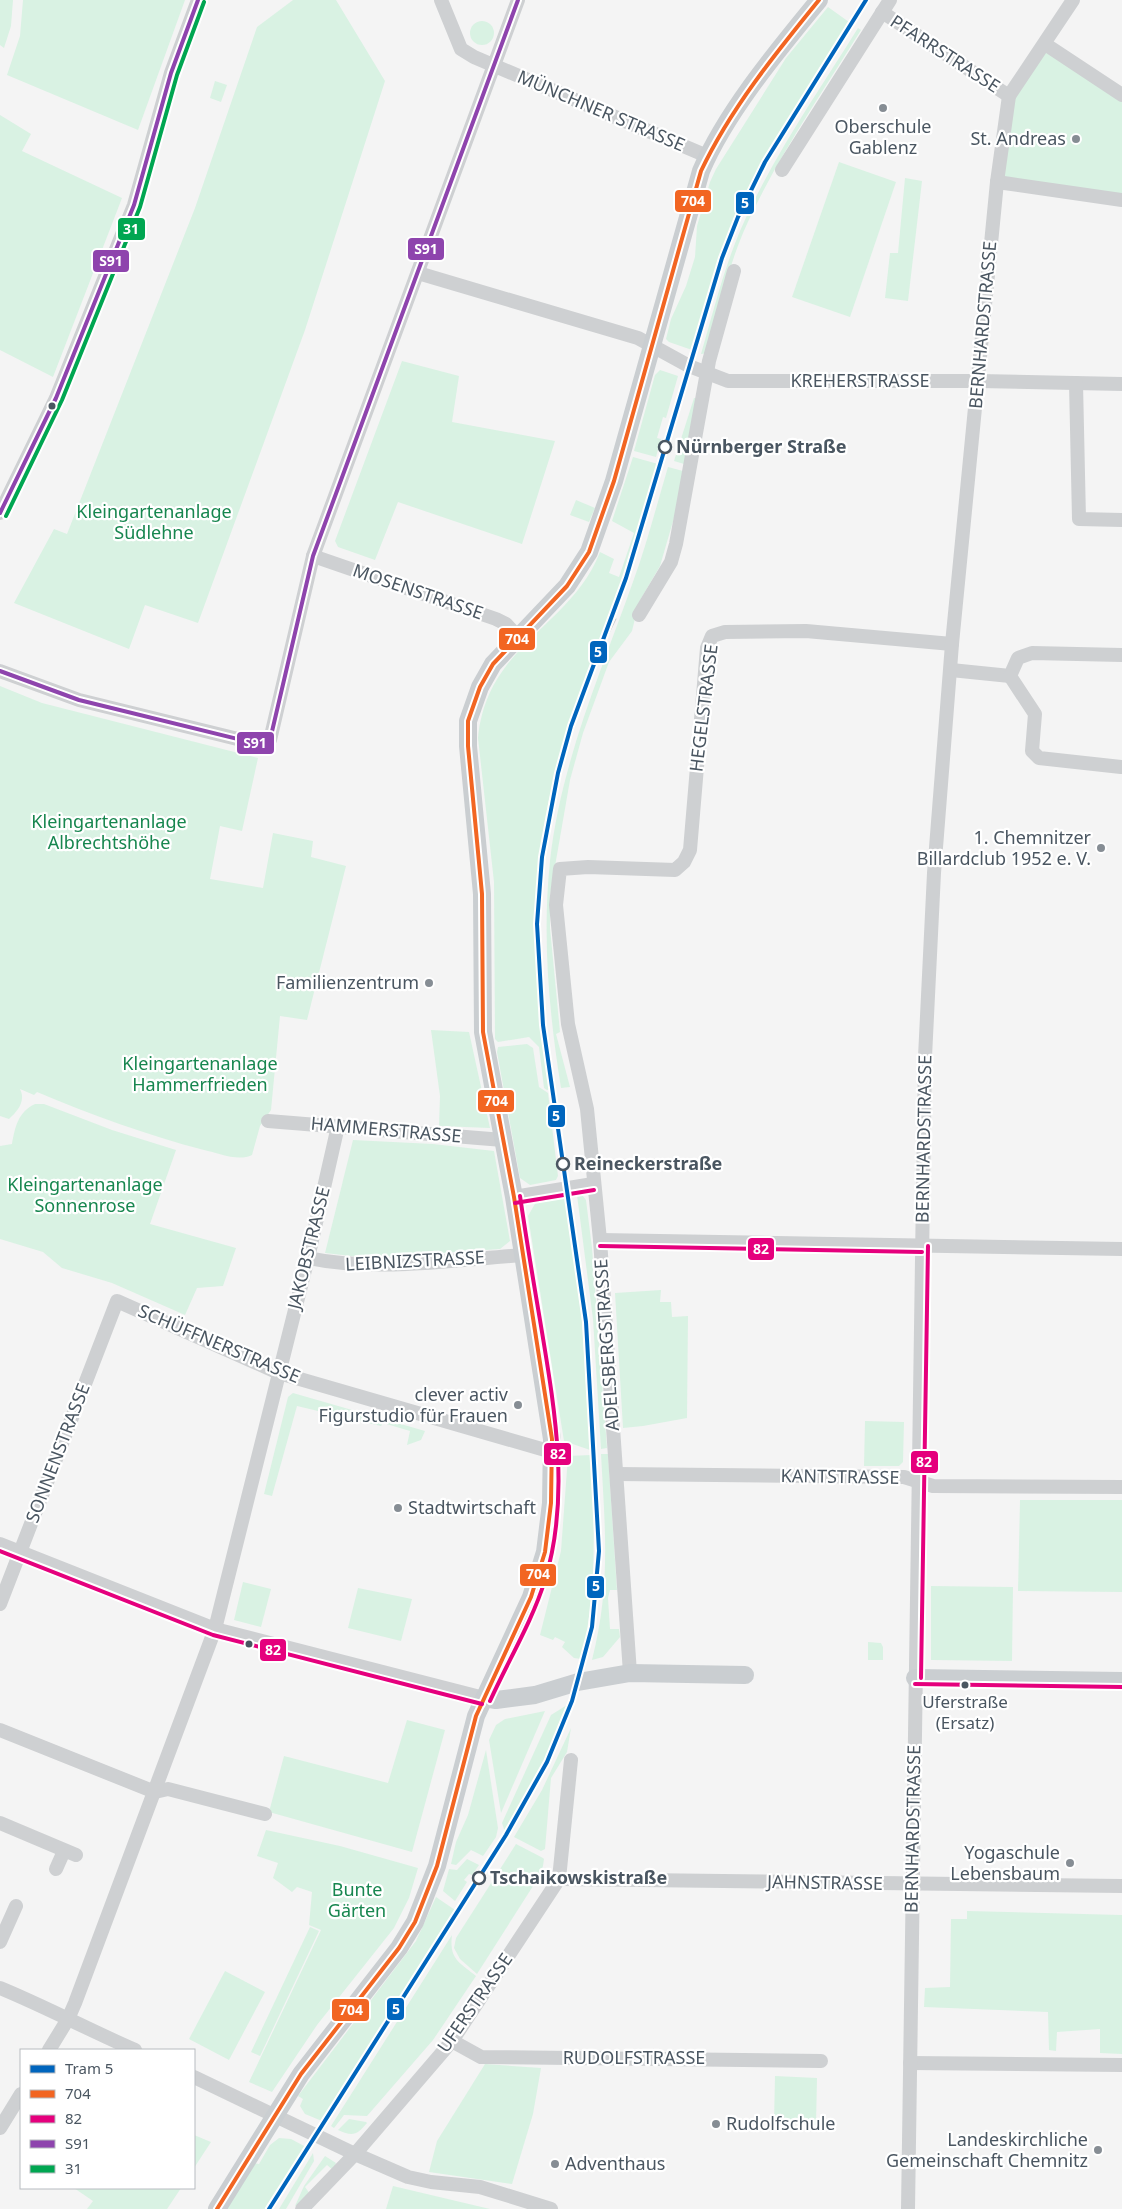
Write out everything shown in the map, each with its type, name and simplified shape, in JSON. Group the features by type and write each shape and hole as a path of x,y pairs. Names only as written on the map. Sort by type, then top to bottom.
{"main road":[{"path":"217,2209 301,2074 398,1948 415,1922 434,1875 470,1738 484,1698 531,1597 545,1552 551,1503 552,1452 549,1416 514,1197 483,1032 481,867 468,733 472,705 494,664 518,636 567,586 589,552 614,481 696,186 707,156 760,74 819,0"},
{"path":"484,1698 496,1700 535,1695 629,1666 744,1675"},
{"path":"915,1678 1122,1681"}],"street":[{"path":"0,513 62,384 134,205 171,73 198,0"},
{"name":"MÜNCHNER STRASSE","path":"441,0 461,49 474,57 707,156"},
{"path":"0,671 79,700 262,745 270,740 313,556 518,0"},
{"path":"782,170 890,0"},
{"name":"BERNHARDSTRASSE","path":"908,2209 925,1057 934,873 952,644 997,182 1009,96 1073,0"},
{"name":"PFARRSTRASSE","path":"882,12 1009,96"},
{"path":"1045,44 1122,95"},
{"path":"997,182 1122,200"},
{"path":"639,615 671,562 678,540 706,374 734,271"},
{"path":"418,273 638,338 652,345"},
{"name":"KREHERSTRASSE","path":"652,345 706,374 728,381 978,381 1122,384"},
{"path":"1076,383 1079,519 1122,520"},
{"name":"MOSENSTRASSE","path":"313,556 496,619 506,624 518,636"},
{"name":"HEGELSTRASSE","path":"560,869 588,867 662,871 675,870 684,862 690,850 707,648 712,636 726,632 806,631 952,644"},
{"path":"1010,676 1018,658 1032,653 1122,655"},
{"path":"951,670 1010,676"},
{"path":"1010,676 1035,714 1032,751 1039,758 1121,767"},
{"name":"ADELSBERGSTRASSE","path":"560,869 556,906 568,1024 587,1109 600,1240 629,1666"},
{"name":"HAMMERSTRASSE","path":"268,1121 503,1140"},
{"name":"JAKOBSTRASSE","path":"50,2049 68,2019 215,1629 308,1258 338,1126"},
{"path":"514,1197 593,1184"},
{"path":"600,1240 1122,1249"},
{"name":"LEIBNIZSTRASSE","path":"308,1258 334,1264 365,1265 523,1255"},
{"name":"SCHÜFFNERSTRASSE","path":"117,1301 279,1373 552,1452"},
{"name":"SONNENSTRASSE","path":"0,1604 117,1301"},
{"name":"KANTSTRASSE","path":"617,1474 904,1477 933,1486 1122,1487"},
{"path":"0,1544 215,1629 484,1698"},
{"path":"0,1730 155,1792 168,1789 265,1814"},
{"name":"UFERSTRASSE","path":"302,2209 355,2154 452,2041 559,1879 571,1760"},
{"path":"0,1822 70,1853 56,1869"},
{"name":"JAHNSTRASSE","path":"559,1879 1122,1886"},
{"path":"0,1942 16,1906"},
{"path":"0,1988 133,2049"},
{"name":"RUDOLFSTRASSE","path":"452,2041 482,2058 821,2061"},
{"path":"910,2063 1122,2065"},
{"path":"195,2078 408,2177 431,2182 480,2186 551,2209"},
{"path":"0,2128 20,2096"}],"green space":[{"path":"0,0 13,0 11,26 4,48 0,45"},
{"path":"23,0 185,0 138,130 7,75 20,36"},
{"name":"Kleingartenanlage Südlehne","path":"293,0 336,0 385,81 305,330 198,623 145,605 129,649 14,603 54,529 67,534 195,208 257,27"},
{"path":"828,7 849,22 750,184 721,253 692,350 669,342 666,339 671,319 686,286 695,257 697,226 710,182 716,169 786,58"},
{"path":"482,21 487,22 493,28 493,38 487,44 482,45 477,44 471,38 470,33 471,28 477,22"},
{"path":"858,28 861,30 783,155 755,207 732,262 709,353 701,354 728,261 752,204 795,127"},
{"path":"1045,44 1122,95 1122,199 998,176 1009,96"},
{"path":"215,81 227,85 221,102 210,98"},
{"path":"0,115 31,134 22,151 122,198 53,377 0,350"},
{"path":"839,162 896,182 850,317 792,297"},
{"path":"905,178 922,181 908,301 885,298 890,253 898,253"},
{"path":"402,361 459,376 452,422 555,441 522,544 398,502 375,560 338,547 335,541"},
{"path":"660,370 678,376 666,418 663,417 657,438 661,439 656,457 634,451 655,375"},
{"path":"694,398 696,398 684,464 674,461"},
{"path":"633,457 658,464 623,579 564,744 555,774 542,837 536,900 536,932 539,994 550,1089 547,1090 544,1088 539,1047 529,1037 498,1042 495,1039 494,882 478,738 485,706 497,680 513,658 570,599 587,578 600,552 614,559 609,573 619,577 634,533 612,521"},
{"path":"668,467 683,471 676,511 660,566 639,602 632,631 609,662 583,733 570,780 550,895 550,928 560,1032 556,1034 570,1087 561,1088 550,1003 547,947 548,890 555,824 563,788 584,718 639,565"},
{"path":"576,500 595,508 589,522 570,515"},
{"name":"Kleingartenanlage Albrechtshöhe","path":"0,686 42,703 258,758 242,831 220,826 210,879 263,888 273,833 313,841 311,857 346,866 307,1020 280,1016 271,1110 260,1126 252,1155 241,1158 234,1157 182,1144 119,1124 37,1092 34,1095 20,1089 22,1102 18,1109 9,1119 0,1116"},
{"path":"431,1030 469,1032 490,1128 439,1126 440,1096"},
{"path":"527,1044 533,1048 539,1087 548,1093 558,1176 556,1180 530,1185 520,1178 497,1052 498,1047"},
{"name":"Kleingartenanlage Sonnenrose","path":"35,1104 44,1104 112,1130 176,1150 150,1224 236,1248 223,1286 197,1288 185,1315 112,1283 62,1268 43,1252 0,1239 0,1146 12,1144 18,1121 29,1107"},
{"path":"353,1140 433,1144 494,1151 510,1241 500,1249 368,1258 325,1253"},
{"path":"577,1195 582,1195 586,1200 592,1248 607,1448 601,1449 593,1319"},
{"path":"567,1197 582,1321 590,1450 564,1441 528,1216 536,1202"},
{"path":"661,1290 660,1302 671,1302 672,1317 688,1316 687,1418 623,1428 615,1293"},
{"path":"293,1393 425,1431 421,1440 407,1445 410,1431 383,1423 381,1426 297,1406 272,1496 264,1494 288,1397"},
{"path":"865,1421 904,1422 903,1462 899,1466 864,1466"},
{"path":"601,1454 608,1454 617,1590 610,1590 608,1598 610,1629 619,1629 620,1637 603,1657 592,1660 602,1607 604,1582 605,1532"},
{"path":"591,1455 594,1557 590,1608 581,1659 574,1658 562,1647 565,1642 555,1637 553,1640 540,1635 561,1551 568,1456"},
{"path":"1020,1500 1122,1500 1122,1592 1018,1591"},
{"path":"243,1582 271,1589 261,1627 234,1620"},
{"path":"931,1586 1013,1587 1012,1661 931,1660"},
{"path":"358,1588 412,1599 401,1641 348,1628"},
{"path":"868,1642 881,1643 883,1647 883,1660 868,1660"},
{"path":"567,1705 541,1769 505,1832 502,1823 551,1715"},
{"path":"545,1711 501,1813 489,1740 496,1725 505,1719"},
{"path":"407,1720 445,1730 412,1852 269,1812 284,1756 388,1783"},
{"path":"571,1728 567,1752 551,1778 545,1849 541,1851 514,1837 542,1790"},
{"path":"486,1750 498,1828 496,1837 483,1856 471,1850 456,1865 451,1864 456,1842 468,1815"},
{"name":"Bunte Gärten","path":"266,1830 340,1846 418,1868 409,1898 394,1928 317,2025 272,2092 249,2082 321,1930 309,1925 312,1892 297,1887 292,1892 273,1878 278,1863 257,1856"},
{"path":"516,1844 544,1859 542,1872 477,1974 460,1959 454,1948 456,1938"},
{"path":"467,1859 479,1865 472,1875 469,1874 464,1880 467,1882 455,1901 443,1891 449,1869 457,1870"},
{"path":"436,1897 455,1910 322,2121 305,2114 300,2106 303,2099 298,2096 416,1941"},
{"path":"967,1911 1122,1915 1122,2054 1100,2053 1100,2029 1057,2032 1056,2051 1049,2050 1048,2012 924,2007 925,1988 950,1987 951,1919 967,1919"},
{"path":"310,1927 319,1931 260,2056 251,2052"},
{"path":"452,1935 452,1950 456,1959 476,1976 433,2040 367,2116 344,2115 334,2128 331,2126"},
{"path":"225,1971 265,1992 229,2060 189,2039"},
{"path":"485,2064 541,2068 533,2114 512,2184 429,2172 437,2141"},
{"path":"775,2076 817,2078 816,2125 774,2123"},
{"path":"349,2119 367,2123 354,2134 347,2134 338,2130"},
{"path":"195,2135 211,2142 195,2166"},
{"path":"279,2138 291,2139 306,2147 265,2209 222,2209 254,2163 259,2164 270,2145"},
{"path":"313,2153 314,2161 286,2209 279,2209"},
{"path":"325,2156 336,2163 333,2170 327,2165 305,2187 310,2194 295,2206 304,2186"},
{"path":"393,2186 490,2209 386,2209"},
{"path":"75,2189 180,2189 167,2209 87,2209 93,2201"}],"tram line":[{"name":"5","path":"269,2209 506,1835 547,1762 572,1701 592,1627 599,1551 586,1322 543,1025 537,924 542,857 558,773 571,726 626,578 722,258 738,217 765,162 866,0"},
{"path":"591,670 616,619"}],"transit line":[{"name":"S91","path":"0,513 56,398 134,205 171,73 198,0"},
{"name":"S91","path":"0,671 79,700 262,745 270,740 313,556 518,0"},
{"name":"704","path":"217,2209 301,2074 399,1948 415,1922 437,1866 476,1716 531,1597 545,1552 551,1503 552,1439 514,1197 483,1032 482,894 468,746 468,721 480,687 493,664 567,586 589,552 614,481 701,171 740,103 770,61 819,0"},
{"name":"31","path":"6,516 62,400 140,207 177,75 204,2"},
{"name":"82","path":"515,1203 594,1190"},
{"name":"82","path":"490,1701 540,1596 553,1548 559,1483 555,1417 520,1196"},
{"name":"82","path":"600,1246 922,1252"},
{"name":"82","path":"921,1678 928,1246"},
{"name":"82","path":"0,1551 213,1635 482,1704"},
{"name":"82","path":"915,1684 1122,1687"}],"place":[{"name":"Oberschule Gablenz","path":"883,108"},
{"name":"St. Andreas","path":"1076,139"},
{"name":"Nürnberger Straße","path":"665,447"},
{"name":"1. Chemnitzer Billardclub 1952 e. V.","path":"1101,848"},
{"name":"Familienzentrum","path":"429,983"},
{"name":"Reineckerstraße","path":"563,1164"},
{"name":"clever activ Figurstudio für Frauen","path":"518,1405"},
{"name":"Stadtwirtschaft","path":"398,1508"},
{"name":"Uferstraße (Ersatz)","path":"965,1685"},
{"name":"Yogaschule Lebensbaum","path":"1070,1863"},
{"name":"Tschaikowskistraße","path":"479,1878"},
{"name":"Rudolfschule","path":"716,2124"},
{"name":"Landeskirchliche Gemeinschaft Chemnitz","path":"1098,2150"},
{"name":"Adventhaus","path":"555,2164"}],"park label":[{"name":"Kleingartenanlage Hammerfrieden","path":"200,1074"}]}
